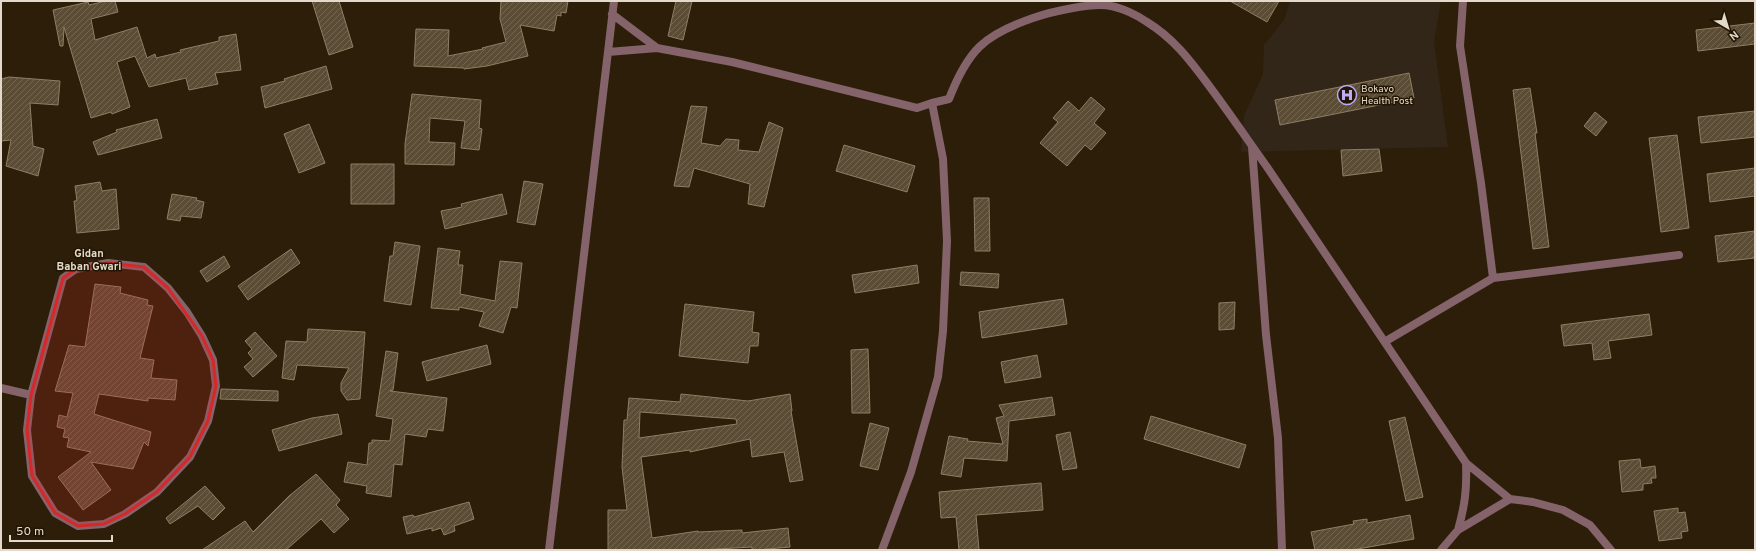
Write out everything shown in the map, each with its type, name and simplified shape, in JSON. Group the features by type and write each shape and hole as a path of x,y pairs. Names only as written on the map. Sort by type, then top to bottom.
{"street":[{"path":"549,550 614,1"},
{"path":"1463,1 1460,46 1481,184 1493,278"},
{"path":"608,52 657,48 732,62 917,108 949,99 957,77 970,57 981,44 996,33 1044,14 1111,3 1145,20 1180,47 1252,146 1386,342 1466,463 1510,498 1563,510 1590,525 1611,550"},
{"path":"612,14 657,48"},
{"path":"882,550 911,472 938,378 943,331 947,241 943,159 932,103"},
{"path":"1252,146 1266,335 1278,438 1282,550"},
{"path":"1386,342 1493,278 1679,255"},
{"path":"108,263 144,266 168,288 187,312 202,336 213,360 216,386 208,421 190,457 157,492 125,514 104,524 78,526 55,513 32,476 26,430 30,395 63,278 76,269 108,263"},
{"path":"1,388 30,395"},
{"path":"1458,530 1465,506 1467,486 1466,463"},
{"path":"1441,550 1458,530 1510,498"}],"highlighted area":[{"path":"108,263 144,267 168,288 202,336 213,360 216,386 208,421 190,457 157,492 125,514 104,524 78,526 55,513 32,476 27,430 31,395 63,278 76,269"}],"shaded area":[{"name":"Bokavo Health Post","path":"1290,1 1441,1 1434,42 1448,147 1241,152 1244,116 1263,74 1264,45 1284,20"}],"building":[{"path":"106,1 115,1 118,12 91,19 95,40 137,27 147,58 155,54 156,58 181,52 180,50 219,41 219,37 236,34 241,70 215,73 218,84 189,90 186,78 149,87 135,56 117,62 130,107 112,114 111,112 91,118 64,27 63,46 60,46 53,10 88,2 89,5"},
{"path":"312,1 339,1 353,47 329,55"},
{"path":"501,1 568,1 566,13 561,12 561,16 557,15 554,31 520,25 528,56 487,66 464,69 414,66 416,29 449,30 448,56 483,49 482,48 506,42 500,19"},
{"path":"676,1 692,1 683,40 668,36"},
{"path":"1230,1 1279,1 1267,22"},
{"path":"1755,23 1755,44 1698,51 1696,30"},
{"path":"326,66 332,89 265,108 261,87 285,81 284,79"},
{"path":"1409,73 1414,98 1280,125 1275,100"},
{"path":"9,77 60,81 58,105 30,103 33,146 44,149 38,176 6,166 11,140 1,141 1,79"},
{"path":"1530,88 1537,133 1535,133 1549,247 1533,249 1513,90"},
{"path":"412,94 481,100 479,128 482,129 479,150 461,148 465,121 430,118 429,142 455,143 454,165 405,164 405,144"},
{"path":"1091,97 1105,109 1094,123 1106,133 1091,150 1085,145 1067,166 1040,143 1058,122 1053,118 1068,101 1079,111"},
{"path":"691,106 707,107 701,143 720,146 726,139 739,140 738,150 759,152 769,122 783,128 764,207 748,204 750,184 694,168 689,187 674,186"},
{"path":"1755,111 1755,137 1701,143 1698,117"},
{"path":"1595,112 1607,122 1596,136 1584,126"},
{"path":"157,119 162,138 98,155 93,142 117,132 116,130"},
{"path":"309,124 325,163 299,173 284,134"},
{"path":"1677,135 1689,228 1661,232 1649,138"},
{"path":"844,145 915,166 907,192 836,171"},
{"path":"1379,149 1382,171 1343,176 1341,150"},
{"path":"351,164 394,164 394,204 351,204"},
{"path":"1755,168 1755,196 1710,202 1707,174"},
{"path":"524,181 543,184 535,225 517,222"},
{"path":"100,182 102,191 116,189 119,229 77,233 74,201 77,201 75,186"},
{"path":"172,194 197,198 196,200 204,202 201,218 181,216 180,221 167,219"},
{"path":"502,194 507,214 445,229 441,211 462,207 461,204"},
{"path":"974,198 989,198 990,251 975,251"},
{"path":"1755,231 1755,258 1718,262 1715,236"},
{"path":"395,242 420,246 411,305 384,301 390,256 393,256"},
{"path":"438,248 460,251 458,265 463,265 460,294 495,301 500,261 522,263 517,308 511,307 503,333 479,326 484,312 459,307 459,310 431,308"},
{"path":"291,249 300,263 248,300 238,286"},
{"path":"224,256 230,267 207,282 200,271"},
{"path":"917,265 919,283 855,293 852,275"},
{"path":"961,272 999,274 998,288 960,285"},
{"path":"95,284 121,287 120,293 148,300 147,305 153,306 140,358 154,360 151,378 177,380 175,400 148,398 148,401 99,394 94,414 151,432 148,446 144,442 133,469 91,462 111,490 83,510 58,477 91,452 67,447 69,438 63,437 65,429 57,427 59,415 67,417 73,393 55,391 69,345 85,347"},
{"path":"1063,299 1067,324 982,338 979,312"},
{"path":"1235,302 1234,329 1219,330 1219,303"},
{"path":"685,304 754,312 752,332 759,333 758,346 750,346 748,363 679,356"},
{"path":"1649,314 1652,335 1608,341 1611,358 1594,360 1592,343 1564,346 1561,325"},
{"path":"308,329 365,332 360,399 347,400 341,391 341,383 349,368 297,365 294,380 282,378 286,341 307,342"},
{"path":"255,332 277,356 253,377 244,367 253,359 248,353 252,349 245,341"},
{"path":"487,345 491,364 427,381 422,362"},
{"path":"868,349 870,413 852,413 851,350"},
{"path":"386,351 398,353 393,390 390,391 447,398 443,431 428,429 426,437 405,434 402,465 394,464 391,497 366,493 367,486 344,482 348,462 367,465 369,443 372,443 372,440 390,441 393,419 376,416"},
{"path":"1037,355 1041,377 1005,383 1001,362"},
{"path":"221,389 278,391 278,401 220,399"},
{"path":"681,394 748,401 790,394 791,411 803,480 790,482 784,452 752,457 750,439 690,452 690,450 641,457 652,538 698,531 742,530 742,533 788,528 790,547 757,550 752,550 752,547 700,550 608,550 608,510 627,510 622,467 624,420 627,420 629,398 680,402","holes":["640,412 736,419 737,424 639,438"]},
{"path":"1052,397 1055,415 1009,421 1007,461 964,458 961,477 941,474 949,436 968,439 967,441 1003,444 996,418 1004,416 999,405"},
{"path":"338,414 342,434 279,451 272,430 312,418"},
{"path":"1151,416 1246,445 1239,468 1144,439"},
{"path":"1405,417 1423,497 1406,501 1389,421"},
{"path":"870,423 889,428 878,470 860,466"},
{"path":"1070,432 1077,468 1063,470 1056,435"},
{"path":"1640,459 1641,468 1655,466 1656,478 1651,478 1652,483 1643,484 1643,490 1622,492 1619,461"},
{"path":"316,474 340,500 336,505 349,519 334,533 321,519 286,550 202,550 245,521 253,532 289,496"},
{"path":"1041,483 1043,510 976,515 979,550 959,550 956,517 941,518 939,492"},
{"path":"205,486 225,508 213,520 198,506 170,524 166,518"},
{"path":"469,502 474,519 454,526 455,531 444,535 441,528 432,531 432,528 407,534 403,517 413,515 414,517"},
{"path":"1678,508 1678,513 1685,512 1688,531 1681,532 1682,538 1659,541 1654,511"},
{"path":"1410,515 1414,539 1352,550 1315,550 1311,532 1354,524 1353,521 1367,519 1367,523"}],"place":[{"name":"Bokavo Health Post","path":"1347,95"}],"district":[{"name":"Gidan Baban Gwari","path":"89,260"}]}
